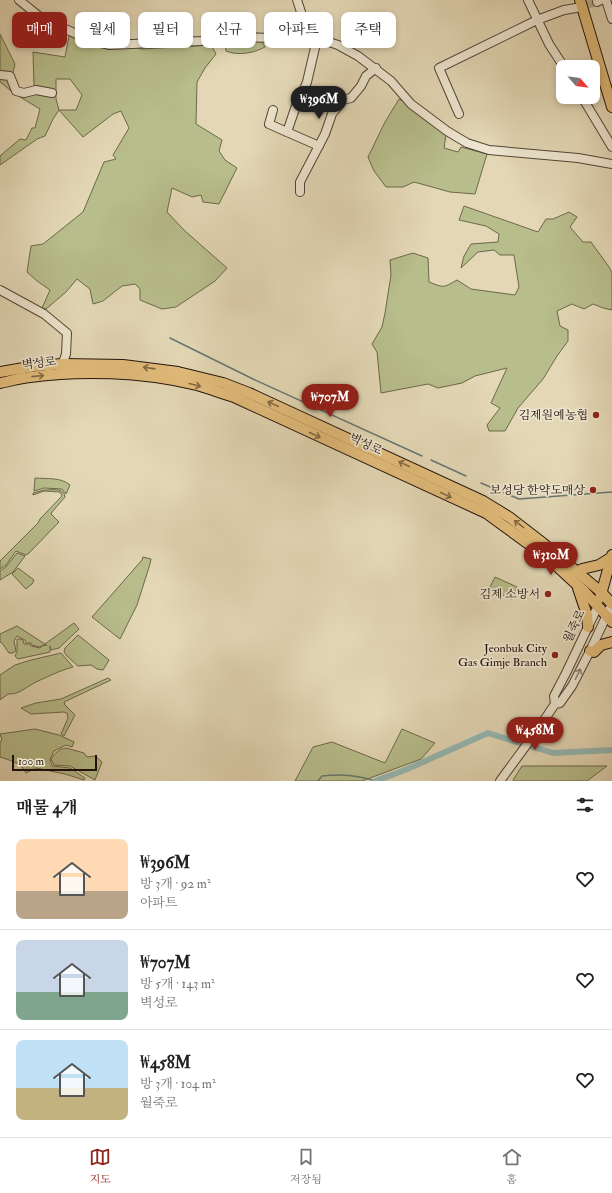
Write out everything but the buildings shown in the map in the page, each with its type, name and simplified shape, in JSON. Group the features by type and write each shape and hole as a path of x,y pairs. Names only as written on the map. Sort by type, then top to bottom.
{"main road":[{"path":"595,1 612,83"},
{"path":"578,4 612,107"},
{"name":"벽성로","path":"0,382 61,369 123,365 178,372 223,383 250,393 483,501 509,517 578,572 612,604"},
{"name":"벽성로","path":"0,372 35,366 93,373 143,376 192,384 234,397 486,513 548,558 609,618"},
{"path":"578,572 582,569 600,565 612,556"},
{"name":"월죽로","path":"598,606 612,556"},
{"path":"576,584 585,608 588,627"},
{"path":"590,651 594,652 601,646 612,642"}],"street":[{"path":"19,0 40,16 63,28 90,40 109,45 201,41 232,37 264,38"},
{"path":"297,0 301,12"},
{"path":"528,0 549,44 559,60"},
{"path":"606,0 612,19"},
{"path":"459,114 439,68 537,20 578,4"},
{"path":"333,43 358,56 376,68 391,81 411,104 447,131 467,143 489,150 578,158 612,164"},
{"path":"287,132 298,100 307,82 314,48"},
{"path":"300,192 300,182 325,134 332,114 343,100 351,98 361,86 366,76 376,68"},
{"path":"0,75 10,76 16,91 24,93 36,90 52,93"},
{"path":"586,104 612,147"},
{"path":"273,110 269,124 319,146"},
{"path":"0,290 44,314 66,333 66,354 61,369"},
{"name":"월죽로","path":"500,781 533,737 555,704 560,703 572,686 581,666 609,618 612,604"},
{"name":"월죽로","path":"555,704 554,696 598,606"}],"green space":[{"path":"256,32 264,45 264,47 256,51 246,53 231,53 226,51 226,48 256,48"},
{"path":"0,34 15,64 13,72 17,89 25,90 34,87 33,52 65,57 69,36 75,38 75,48 130,48 130,46 142,49 193,48 193,46 201,46 201,48 213,48 216,54 205,68 197,82 196,124 222,140 219,151 225,160 237,168 219,204 203,202 201,195 192,197 172,188 167,212 184,230 227,268 215,281 176,307 162,309 140,300 140,289 135,284 122,286 103,301 93,304 90,289 77,279 66,292 46,309 42,308 50,290 27,272 31,246 43,244 83,212 104,162 116,159 113,155 129,128 121,111 113,114 83,137 59,110 45,136 37,139 0,165 0,156 20,139 26,140 32,128 35,128 40,109 15,94 0,82","holes":["56,79 70,79 82,95 76,110 59,110 56,99"]},
{"path":"399,99 446,135 444,148 458,152 461,147 487,154 475,194 450,192 414,182 403,187 386,187 374,171 368,157 385,122"},
{"path":"464,206 538,232 546,219 553,219 569,212 577,217 570,227 583,242 591,242 612,273 612,310 593,304 584,309 572,304 557,311 560,326 568,330 568,341 543,379 518,408 505,431 489,431 487,425 500,408 491,403 507,368 475,376 462,383 438,388 428,384 381,393 377,352 372,344 382,327 385,313 391,275 390,260 413,253 428,258 429,282 443,286 449,285 457,280 471,289 515,295 519,287 514,255 500,255 494,250 478,252 461,268 464,256 471,244 498,242 499,234 486,226 459,220"},
{"path":"35,478 58,480 66,482 70,485 66,494 62,489 44,488 34,491"},
{"path":"44,490 60,490 64,494 65,497 51,514 59,522 29,553 26,555 16,551 6,565 0,569 0,561 38,523 62,496 60,492 44,491 33,495 33,493"},
{"path":"17,553 25,556 13,572 0,580 0,571 6,567"},
{"path":"143,557 151,559 150,564 137,605 120,639 92,617"},
{"path":"18,568 34,580 26,589 12,574"},
{"path":"495,577 517,587 512,599 489,589"},
{"path":"74,623 79,629 59,648 51,650 50,646 50,652 18,659 15,656 17,652 17,639 23,640 24,644 30,644 31,646 40,648 47,645 43,645 40,647 32,645 31,643 26,643 25,640 17,636 14,641 16,651 9,653 0,642 0,634 17,626 45,644"},
{"path":"78,635 109,660 103,670 97,669 91,665 78,666 64,652 65,648"},
{"path":"61,653 73,667 36,682 19,692 8,694 0,700 0,675 15,665"},
{"path":"108,678 111,680 64,702 75,715 64,736 61,734 68,718 67,713 31,714 21,708 36,703 61,699"},
{"path":"35,729 59,735 74,742 72,747 66,745 54,751 50,759 52,766 70,768 85,778 84,780 65,774 36,768 26,773 18,764 0,757 0,742 2,740 0,734"},
{"path":"402,729 435,743 421,759 362,781 295,781 313,747 332,742 385,763"},
{"path":"66,748 84,753 87,757 95,756 102,762 95,780 70,766 54,765 51,759 59,750"},
{"path":"522,766 607,766 587,781 513,780"}],"waterway":[{"path":"170,338 253,379 422,456"},
{"path":"431,460 466,476"},
{"path":"481,483 519,499 612,492"},
{"path":"375,781 405,770 488,733 553,753 612,750"},
{"path":"318,781 322,776 336,775 362,777 376,781"}],"tunnel":[{"path":"576,8 597,2"}],"place":[{"name":"김제원예농협","path":"596,415"},
{"name":"보성당 한약도매상","path":"593,490"},
{"name":"김제 소방서","path":"548,594"},
{"name":"Jeonbuk City Gas Gimje Branch","path":"555,655"}]}
